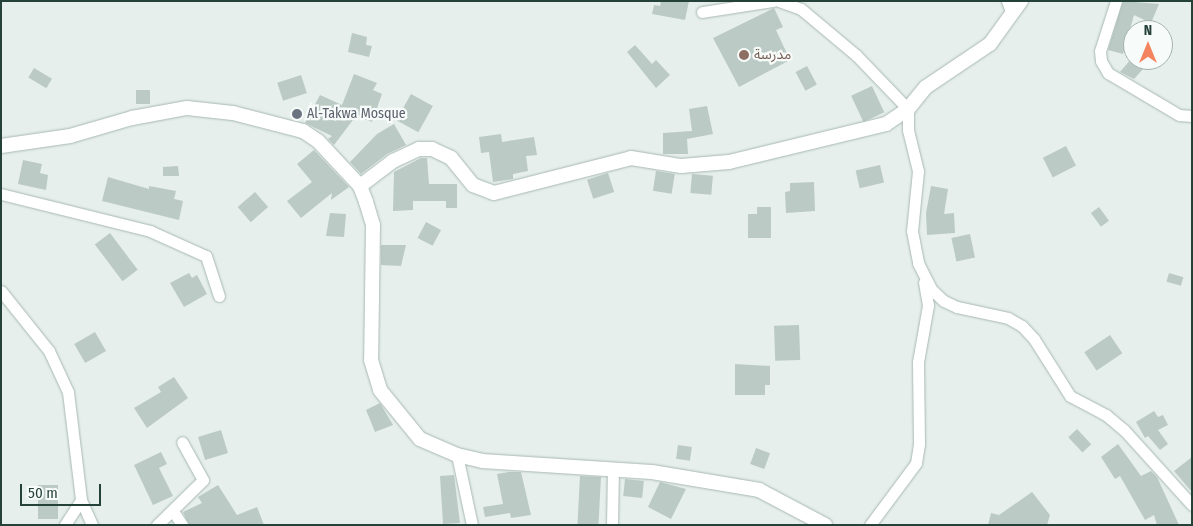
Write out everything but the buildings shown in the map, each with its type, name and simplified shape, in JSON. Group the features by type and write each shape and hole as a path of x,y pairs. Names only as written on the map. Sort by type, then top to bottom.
{"street":[{"path":"702,12 773,1"},
{"path":"779,1 801,9 856,55 908,109 908,130 918,171 912,231 924,278 928,306 918,362 919,444 916,463 870,525"},
{"path":"360,186 393,161 419,149 432,149 451,158 472,185 494,193 631,158 681,166 729,162 886,124 908,109 926,87 990,44 1009,8 1021,1"},
{"path":"1116,1 1100,51 1101,61 1108,74 1179,115 1192,116"},
{"path":"1,146 70,136 132,118 178,110 208,108 303,131 318,141 360,186 372,225 371,360 380,390 420,439 457,455 482,461 652,472 759,490 825,525"},
{"path":"1,194 150,231 206,256 219,296"},
{"path":"924,278 944,301 1008,318 1022,326 1034,339 1070,396 1106,415 1124,430 1192,505"},
{"path":"1,291 49,351 68,392 76,432 81,500 92,525"},
{"path":"157,525 203,480 182,442"},
{"path":"457,455 472,525"},
{"path":"612,525 613,470"},
{"path":"65,525 81,500"},
{"path":"173,510 182,525"}],"place":[{"name":"مدرسة","path":"744,55"},
{"name":"Al-Takwa Mosque","path":"297,114"}]}
